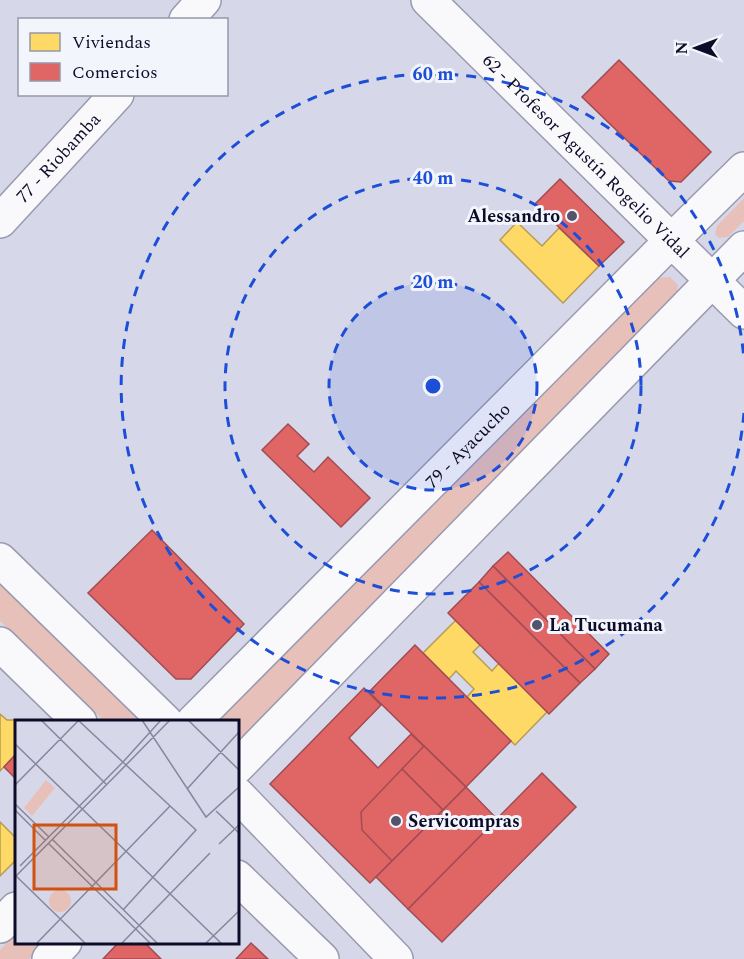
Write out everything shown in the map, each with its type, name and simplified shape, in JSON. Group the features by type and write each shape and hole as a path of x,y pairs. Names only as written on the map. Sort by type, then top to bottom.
{"main road":[{"path":"188,18 204,0"},
{"name":"62 - Profesor Agustín Rogelio Vidal","path":"428,0 744,312"},
{"name":"77 - Riobamba","path":"0,221 115,96"},
{"name":"79 - Ayacucho","path":"195,720 744,169"},
{"path":"238,765 744,249"},
{"path":"0,560 164,720"},
{"path":"0,644 78,720"},
{"path":"238,795 396,959"},
{"path":"238,878 322,959"},
{"path":"0,926 15,910"},
{"path":"49,959 63,944"}],"shaded area":[{"path":"744,198 744,221 728,237 719,238 715,234 717,226"},
{"path":"670,277 678,285 676,299 243,737 238,737 238,720 219,720 219,716 653,278"},
{"path":"0,583 141,720 103,720 0,621"},
{"path":"15,934 15,944 44,944 29,959 0,959 0,950"}],"building: Viviendas":[{"path":"517,222 542,246 559,228 599,266 563,303 500,240"},
{"path":"456,620 480,645 473,652 492,671 499,663 547,712 515,745 467,697 474,689 456,671 449,679 423,653"},
{"path":"0,714 7,720 15,720 15,755 0,771"},
{"path":"0,822 15,837 15,861 0,876"}],"building: Comercios":[{"path":"619,60 711,152 681,182 669,181 582,97"},
{"name":"Alessandro","path":"560,179 624,242 599,266 535,204"},
{"path":"288,424 309,444 297,456 314,472 328,457 370,498 341,527 262,450"},
{"path":"152,530 244,624 191,679 176,679 88,593"},
{"path":"508,552 609,654 595,669 493,566"},
{"name":"La Tucumana","path":"493,566 595,669 580,683 479,582"},
{"path":"479,582 580,683 549,714 448,613"},
{"path":"415,645 511,741 466,787 369,692"},
{"path":"364,688 381,705 349,738 378,768 411,734 466,787 370,883 270,784"},
{"path":"424,746 466,787 443,810 402,769"},
{"path":"15,755 15,778 4,767"},
{"name":"Servicompras","path":"402,769 443,810 392,861 362,830 361,812"},
{"path":"542,773 576,807 442,942 408,909"},
{"path":"466,787 497,819 408,909 376,877"},
{"path":"251,943 268,959 236,959"},
{"path":"117,944 146,944 161,959 103,959"}],"place":[{"name":"Alessandro","path":"572,216"},
{"name":"La Tucumana","path":"537,625"},
{"name":"Servicompras","path":"396,821"}]}
